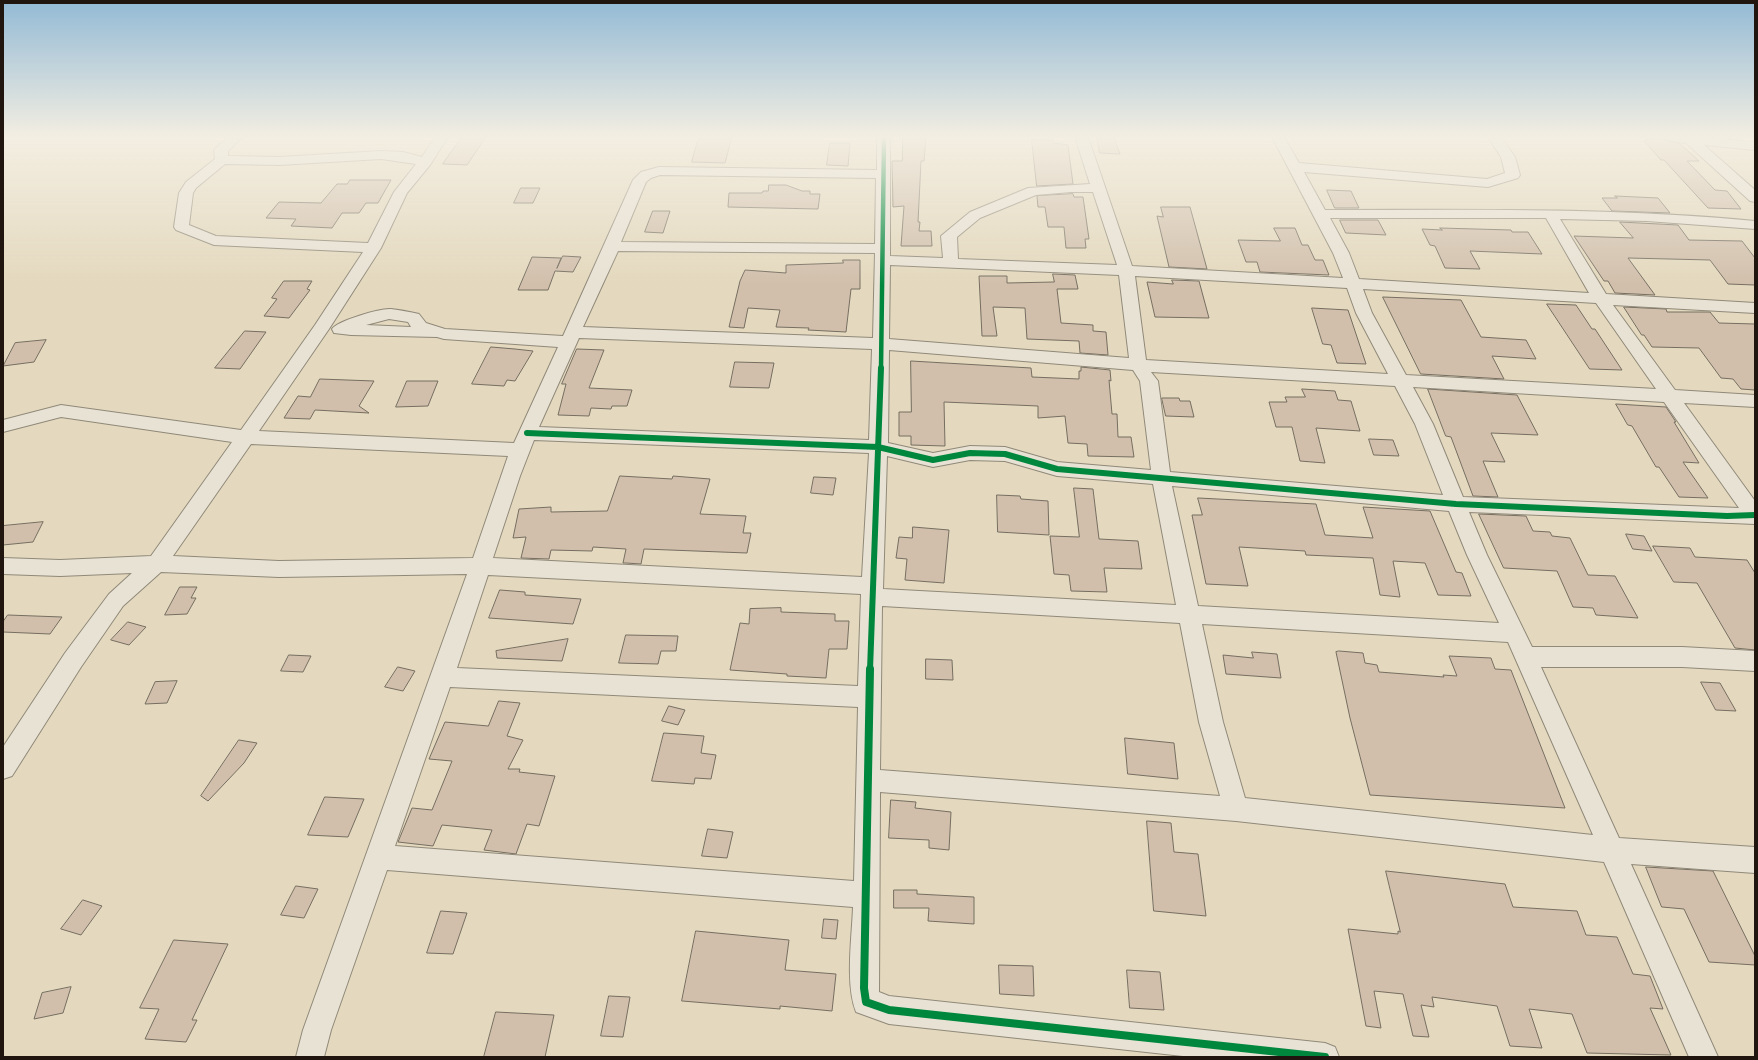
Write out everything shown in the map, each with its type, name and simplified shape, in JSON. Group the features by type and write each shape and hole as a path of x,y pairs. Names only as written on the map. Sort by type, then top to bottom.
{"street":[{"path":"192,186 186,193 181,227 214,240 373,248"},
{"path":"3,768 73,660 116,600 157,564 245,437 331,329 373,248 389,213 405,186"},
{"path":"310,1057 317,1030 442,677 523,442 612,246 637,186"},
{"path":"884,186 878,447 872,592 864,988 866,1002 889,1010 1325,1057"},
{"path":"1305,186 1341,253 1364,313 1424,424 1477,555 1513,633 1526,656 1704,1057"},
{"path":"1742,186 1755,198"},
{"path":"951,263 950,236 975,215 1033,191 1071,188 1099,188 1126,270 1138,365 1149,381 1161,478 1211,722 1236,809"},
{"path":"1320,214 1624,216 1699,219 1755,225"},
{"path":"1551,215 1600,298 1755,516"},
{"path":"612,246 883,254 951,263 1126,270 1755,308"},
{"path":"331,329 444,334 881,344 1138,365 1755,401"},
{"path":"3,426 61,412 245,437 878,447 933,460 970,453 1005,454 1057,470 1456,504 1755,516"},
{"path":"3,566 60,568 157,564 279,569 480,566 1190,615 1513,633"},
{"path":"1526,656 1682,658 1755,661"},
{"path":"442,677 870,697"},
{"path":"868,780 1236,809 1611,850 1755,860"},
{"path":"378,857 867,895"}],"building":[{"path":"335,186 387,186 378,203 366,203 359,213 342,213 332,228 291,226 296,219 266,218 279,202 321,203"},
{"path":"769,186 790,186 802,191 810,191 810,194 820,194 818,209 728,207 729,193 762,193 763,191 768,191"},
{"path":"893,186 920,186 919,231 931,231 932,246 901,246 904,206 893,207"},
{"path":"1688,186 1712,186 1715,190 1727,191 1741,209 1708,208"},
{"path":"521,188 540,188 533,203 514,203"},
{"path":"1327,190 1351,191 1359,208 1335,208"},
{"path":"1073,194 1074,197 1083,197 1089,239 1085,239 1086,248 1066,248 1064,227 1048,227 1045,207 1038,207 1037,196"},
{"path":"1615,196 1658,198 1670,213 1612,211 1602,198 1617,198"},
{"path":"1161,207 1190,207 1207,269 1169,267 1157,216 1163,217"},
{"path":"653,211 670,211 663,233 645,232"},
{"path":"1340,220 1378,220 1386,235 1346,233"},
{"path":"1620,222 1678,225 1689,240 1742,241 1755,258 1755,285 1728,284 1710,260 1628,258 1655,295 1615,293 1608,281 1604,281 1574,236 1633,238"},
{"path":"1274,228 1295,228 1302,245 1308,245 1315,260 1323,260 1329,275 1260,272 1257,262 1246,262 1238,240 1280,241"},
{"path":"1440,228 1511,230 1512,232 1528,232 1542,254 1470,251 1480,269 1445,268 1435,246 1430,245 1422,229 1442,230"},
{"path":"563,256 581,257 573,272 555,271 548,290 518,290 532,257 561,258 557,268"},
{"path":"843,260 860,260 860,289 851,289 846,332 808,330 809,328 776,327 780,310 748,308 744,328 729,327 740,281 745,270 786,273 786,265 843,263"},
{"path":"1053,274 1075,275 1078,289 1057,289 1061,323 1093,325 1093,331 1106,332 1108,355 1080,353 1079,341 1027,339 1025,308 993,307 997,336 982,336 979,276 1007,276 1007,283 1054,282"},
{"path":"1172,280 1199,281 1209,318 1155,317 1147,282 1173,284"},
{"path":"284,281 312,281 307,289 310,290 289,318 264,316 277,299 272,298"},
{"path":"1383,297 1461,300 1481,337 1526,340 1536,359 1492,356 1504,379 1421,374"},
{"path":"1547,304 1576,305 1592,329 1595,329 1622,370 1590,369"},
{"path":"1624,307 1666,309 1667,312 1710,312 1719,323 1755,324 1755,390 1741,389 1733,379 1721,378 1699,348 1652,347 1644,335 1642,335"},
{"path":"1312,308 1348,310 1366,364 1337,363 1331,345 1323,344"},
{"path":"245,331 266,332 240,369 215,368"},
{"path":"46,340 34,362 3,366 15,343"},
{"path":"491,347 533,351 515,381 507,380 504,386 472,384"},
{"path":"577,349 604,350 589,388 632,390 627,406 612,406 611,409 591,408 589,416 558,415 566,384 562,384"},
{"path":"911,361 1031,368 1032,377 1079,379 1079,371 1081,371 1081,367 1110,370 1111,381 1109,380 1112,414 1117,414 1118,437 1131,437 1134,457 1088,456 1087,444 1068,443 1065,416 1038,418 1038,406 944,402 945,446 911,445 911,436 899,436 899,412 911,412"},
{"path":"735,362 774,363 769,388 730,387"},
{"path":"320,379 374,381 359,406 369,413 315,410 310,419 284,418 298,396 310,397"},
{"path":"407,381 438,381 428,406 396,407"},
{"path":"1302,389 1335,391 1338,400 1351,401 1360,431 1316,428 1325,463 1300,461 1292,427 1276,427 1269,402 1287,402 1285,397 1305,397"},
{"path":"1428,389 1517,395 1538,435 1491,433 1505,462 1483,461 1498,497 1473,496 1451,437 1446,436"},
{"path":"1162,398 1179,398 1180,401 1190,401 1194,417 1166,416"},
{"path":"1616,404 1666,407 1699,463 1683,462 1708,498 1679,497 1659,467 1656,467 1632,426 1628,425"},
{"path":"1369,439 1393,440 1399,456 1374,455"},
{"path":"620,476 672,479 673,476 710,479 700,514 746,516 743,533 751,533 747,553 644,549 641,564 623,563 626,549 593,547 592,551 551,550 549,559 521,558 526,537 513,538 519,509 551,507 551,512 607,511"},
{"path":"814,477 836,478 833,495 811,493"},
{"path":"1074,488 1093,489 1099,539 1138,541 1142,569 1104,568 1107,592 1071,591 1069,575 1054,574 1050,536 1079,537"},
{"path":"997,495 1020,496 1021,499 1048,501 1049,535 998,532"},
{"path":"1198,498 1316,504 1325,535 1373,538 1363,507 1430,511 1456,572 1462,573 1471,596 1438,595 1425,563 1393,561 1400,597 1380,595 1373,558 1306,555 1305,551 1239,547 1248,586 1206,584 1192,515 1202,515"},
{"path":"1479,514 1526,516 1533,531 1550,532 1552,536 1570,538 1588,575 1615,576 1638,618 1596,615 1593,608 1573,607 1557,571 1504,568"},
{"path":"43,522 33,542 3,545 3,526"},
{"path":"913,527 949,530 944,583 905,580 907,559 896,558 899,537 912,538"},
{"path":"1626,534 1644,536 1652,551 1633,549"},
{"path":"1653,546 1690,548 1695,557 1747,560 1755,573 1755,650 1735,648 1697,583 1674,582"},
{"path":"180,587 197,587 191,598 196,598 187,614 165,615"},
{"path":"500,590 525,592 525,595 581,599 573,624 489,618"},
{"path":"781,608 781,612 835,614 835,621 849,621 847,649 829,649 826,678 787,676 787,674 730,670 740,623 749,624 750,609"},
{"path":"8,615 62,617 50,634 3,632 3,622"},
{"path":"128,622 146,627 129,645 111,640"},
{"path":"626,635 678,636 676,651 661,651 658,664 619,663"},
{"path":"568,639 562,661 497,658 496,651"},
{"path":"1252,652 1277,654 1281,678 1226,674 1223,655 1253,658"},
{"path":"1336,652 1363,653 1365,663 1377,665 1379,672 1444,677 1443,675 1457,676 1449,656 1491,658 1495,669 1511,670 1565,808 1370,795 1350,718"},
{"path":"289,655 311,656 303,672 281,671"},
{"path":"926,659 952,660 953,680 926,679"},
{"path":"398,667 415,671 403,691 385,687"},
{"path":"177,681 167,703 145,704 155,682"},
{"path":"1701,682 1720,683 1736,711 1716,710"},
{"path":"499,701 520,703 507,736 523,740 508,769 520,769 519,772 555,776 539,826 527,824 516,854 484,850 492,830 442,825 433,846 398,842 412,808 432,810 452,761 429,759 445,722 488,726"},
{"path":"669,706 685,710 678,725 662,721"},
{"path":"664,733 704,736 701,753 716,755 711,779 695,778 694,784 652,781"},
{"path":"1125,738 1174,743 1178,779 1128,774"},
{"path":"239,740 257,743 244,763 208,801 201,796"},
{"path":"325,797 364,799 348,837 308,835"},
{"path":"891,800 916,802 915,808 951,812 949,850 929,848 929,840 889,838"},
{"path":"1147,821 1171,823 1174,852 1198,854 1206,916 1154,911"},
{"path":"708,829 733,832 727,858 702,856"},
{"path":"1646,867 1713,871 1755,956 1755,965 1709,962 1684,909 1662,907"},
{"path":"1386,871 1505,884 1513,907 1577,911 1586,935 1617,937 1633,974 1650,976 1663,1009 1650,1008 1671,1055 1587,1053 1572,1014 1529,1009 1542,1048 1510,1046 1497,1006 1432,997 1434,1007 1421,1005 1429,1037 1413,1036 1403,994 1374,991 1381,1028 1366,1026 1348,929 1398,934 1398,931 1400,932"},
{"path":"296,886 318,889 304,918 281,915"},
{"path":"894,890 917,890 917,894 974,897 974,924 928,921 929,908 894,908"},
{"path":"83,900 102,906 81,935 61,929"},
{"path":"441,911 467,913 453,954 427,953"},
{"path":"824,919 838,920 836,939 822,938"},
{"path":"696,931 789,940 785,970 836,974 832,1011 780,1006 780,1009 682,1001"},
{"path":"174,940 228,944 192,1020 197,1020 186,1042 145,1039 159,1009 140,1008"},
{"path":"999,965 1033,966 1034,996 1000,994"},
{"path":"1127,970 1160,972 1164,1010 1130,1008"},
{"path":"71,987 63,1013 34,1019 42,993"},
{"path":"609,996 630,997 623,1037 601,1036"},
{"path":"496,1012 554,1015 545,1057 484,1057"}],"cycle path":[{"path":"883,186 880,407 870,636 867,895 864,988 866,1002 889,1010 1325,1057"},
{"path":"527,433 878,447 933,460 970,453 1005,454 1057,469 1456,504 1727,516 1755,515"}]}
